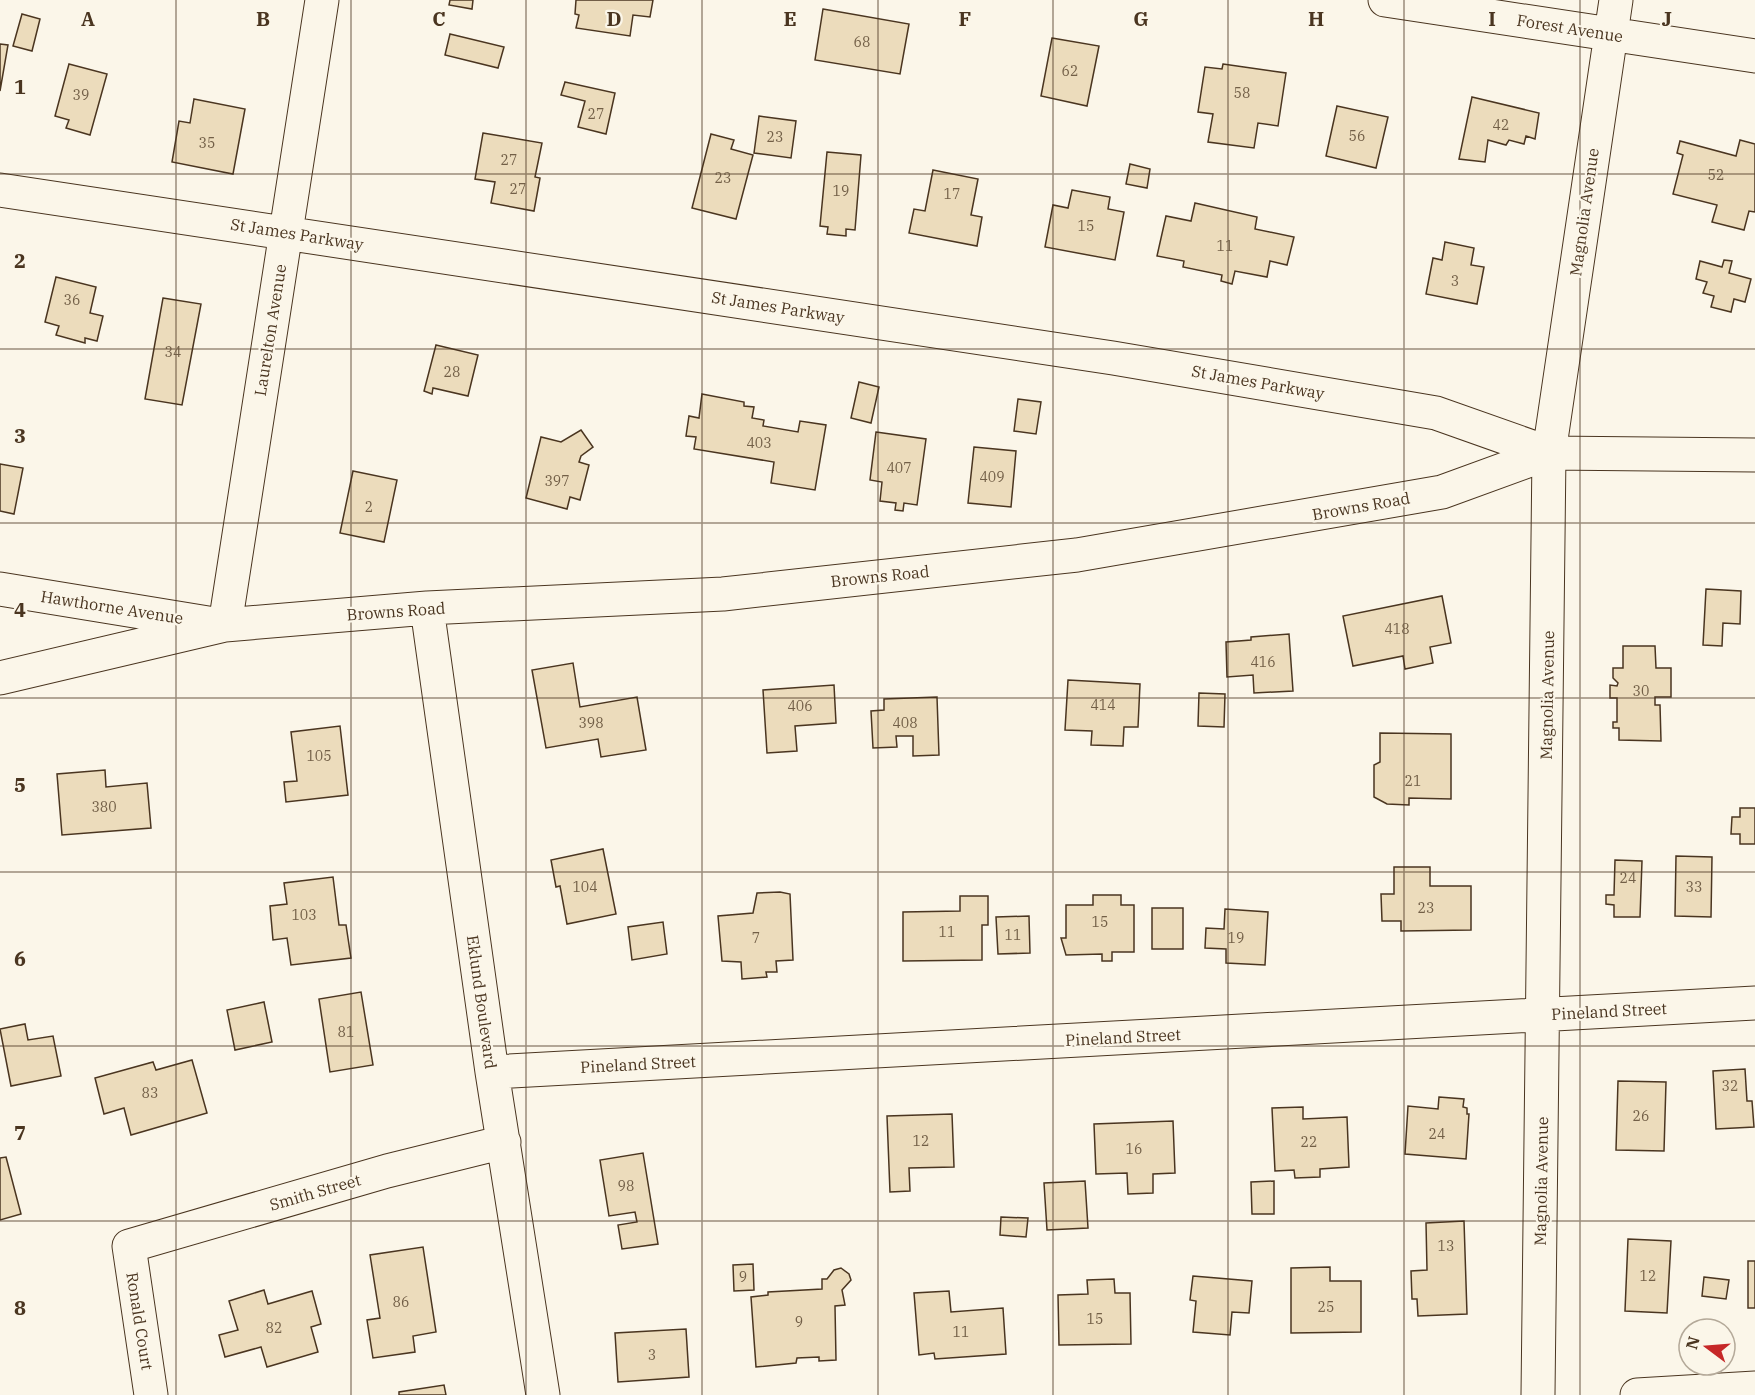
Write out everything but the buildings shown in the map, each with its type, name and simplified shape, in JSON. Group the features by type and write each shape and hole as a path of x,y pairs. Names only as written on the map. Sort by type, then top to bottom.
{"street":[{"name":"Laurelton Avenue","path":"225,626 322,0"},
{"name":"Forest Avenue","path":"1385,0 1755,57"},
{"name":"Magnolia Avenue","path":"1538,1395 1549,453 1616,0"},
{"name":"St James Parkway","path":"0,190 1113,358 1436,413 1549,453"},
{"name":"Browns Road","path":"0,678 225,626 427,608 723,594 1077,555 1442,492 1549,453 1755,455"},
{"name":"Hawthorne Avenue","path":"0,589 225,626"},
{"name":"Eklund Boulevard","path":"427,608 492,1072 543,1395"},
{"name":"Pineland Street","path":"492,1072 1755,1003"},
{"name":"Smith Street","path":"129,1246 387,1171 504,1142"},
{"name":"Ronald Court","path":"129,1246 151,1395"},
{"path":"1637,1395 1755,1388"}]}
